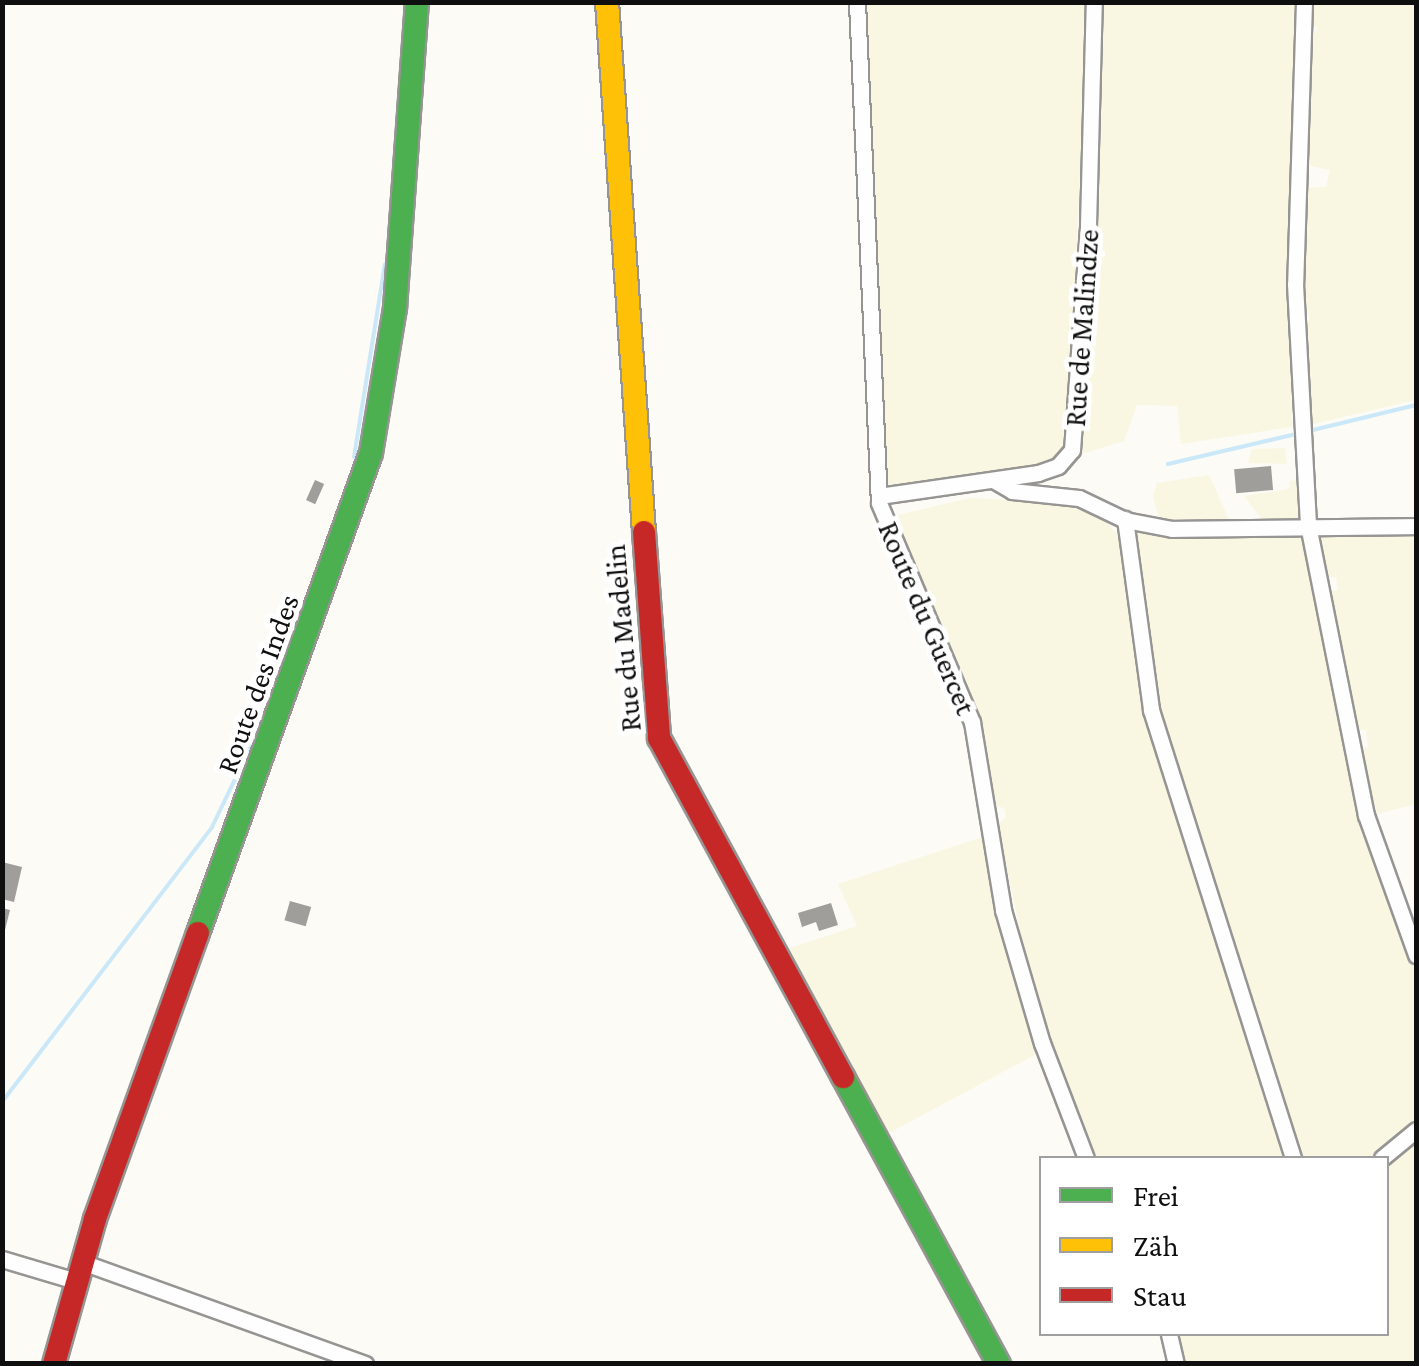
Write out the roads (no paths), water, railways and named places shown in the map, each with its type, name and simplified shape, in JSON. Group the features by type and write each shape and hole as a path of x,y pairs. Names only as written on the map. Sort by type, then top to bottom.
{"street":[{"name":"Route des Indes","path":"54,1364 79,1272 371,453 393,324 417,2"},
{"name":"Rue du Madelin","path":"607,2 658,738 1000,1364"},
{"name":"Route du Guercet","path":"857,2 879,496 890,538 974,730 1003,910 1051,1068 1085,1156"},
{"name":"Rue de Malindze","path":"879,496 995,481 1054,468 1074,445 1094,2"},
{"path":"1304,2 1296,284 1300,434 1308,525 1366,815 1416,955"},
{"path":"995,481 1019,492 1078,498 1125,520 1172,528 1416,526"},
{"path":"1125,520 1151,710 1292,1156"},
{"path":"1384,1156 1416,1130"},
{"path":"2,1260 79,1272 365,1364"},
{"path":"1169,1336 1176,1364"}],"waterway":[{"path":"354,457 385,264"},
{"path":"1309,431 1416,405"},
{"path":"1168,464 1300,433"},
{"path":"2,1102 212,827 264,719"}]}
